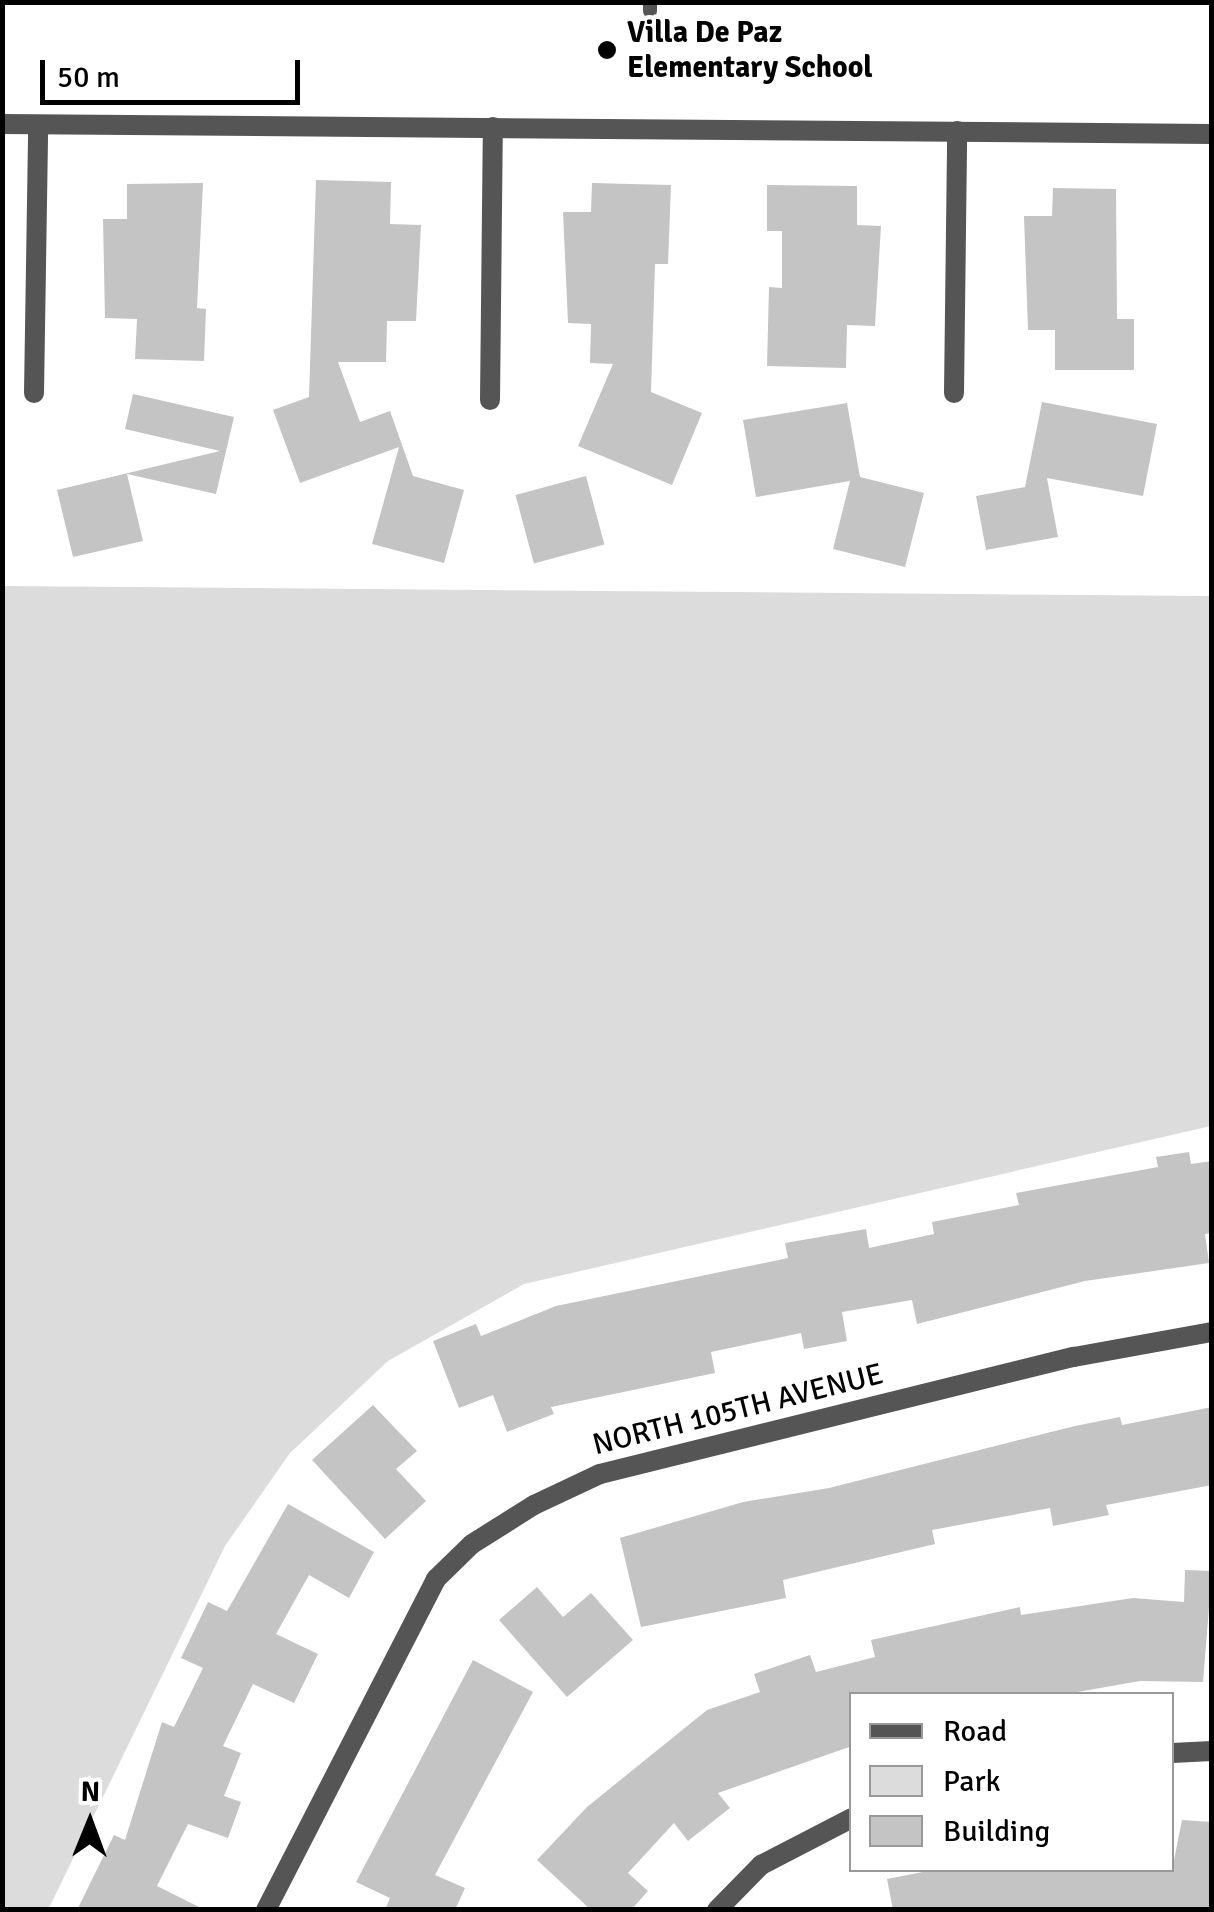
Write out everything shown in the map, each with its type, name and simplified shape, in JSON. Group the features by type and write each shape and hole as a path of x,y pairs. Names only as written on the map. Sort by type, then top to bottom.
{"street":[{"path":"2,124 1212,134"},
{"path":"34,393 38,125"},
{"path":"490,400 493,127"},
{"path":"954,393 957,132"},
{"name":"NORTH 105TH AVENUE","path":"266,1910 436,1579 472,1544 534,1505 600,1474 1074,1357 1212,1332"},
{"path":"1174,1752 1212,1752"},
{"path":"716,1910 761,1865 849,1820"}],"green space":[{"path":"3,586 1212,596 1211,1126 524,1284 388,1361 290,1453 225,1546 48,1910 2,1909"}],"building":[{"path":"316,180 391,182 390,224 421,225 416,321 387,321 386,362 338,362 360,422 390,411 413,476 464,490 444,563 372,544 399,447 300,483 273,410 309,397"},
{"path":"203,183 197,308 206,309 204,361 135,359 137,319 105,318 103,219 127,219 127,184"},
{"path":"592,183 671,185 668,264 655,264 651,392 702,413 672,485 578,446 613,364 590,363 591,324 568,323 563,212 591,212"},
{"path":"767,185 857,186 857,225 881,226 875,326 847,325 846,368 767,366 769,287 782,288 782,231 767,231"},
{"path":"1053,188 1116,189 1117,319 1134,319 1134,370 1055,370 1055,330 1028,330 1024,216 1052,216"},
{"path":"133,394 234,417 216,494 127,474 143,541 73,557 57,490 220,451 125,429"},
{"path":"1042,402 1157,424 1143,496 1047,478 1058,537 986,550 976,496 1025,487"},
{"path":"847,403 860,477 924,493 905,567 833,549 850,481 756,497 743,420"},
{"path":"586,476 604,545 534,563 515,495"},
{"path":"1189,1152 1191,1164 1212,1161 1212,1233 1205,1234 1209,1263 1085,1281 917,1324 912,1300 842,1312 847,1341 804,1349 801,1333 711,1352 715,1373 551,1407 554,1414 507,1432 493,1395 459,1408 433,1341 476,1324 481,1336 556,1306 788,1258 785,1243 866,1229 869,1248 934,1234 932,1222 1019,1205 1016,1193 1158,1167 1156,1157"},
{"path":"373,1405 417,1451 396,1469 426,1501 385,1539 312,1460"},
{"path":"1212,1407 1212,1485 1106,1505 1109,1515 1053,1526 1050,1508 932,1530 935,1544 783,1580 786,1598 641,1627 620,1538 743,1502 829,1488 1075,1426 1120,1417 1122,1425"},
{"path":"288,1504 374,1552 349,1598 309,1575 276,1634 318,1654 294,1703 253,1684 223,1746 241,1753 224,1796 241,1802 228,1838 188,1824 157,1886 205,1910 77,1910 114,1835 125,1840 162,1722 174,1727 203,1668 181,1658 208,1602 227,1611"},
{"path":"1185,1570 1212,1571 1203,1682 1140,1681 1077,1692 849,1692 849,1747 718,1793 730,1808 688,1841 674,1823 628,1873 648,1891 631,1910 591,1910 537,1860 587,1807 707,1710 760,1692 754,1674 810,1655 816,1672 875,1657 871,1640 1020,1607 1021,1615 1133,1598 1184,1602"},
{"path":"537,1587 563,1617 591,1593 633,1640 567,1697 499,1620"},
{"path":"473,1660 533,1692 435,1875 465,1888 455,1910 385,1910 390,1898 356,1882"},
{"path":"1182,1820 1212,1822 1212,1910 893,1910 887,1879 923,1872 1174,1872"}],"place":[{"name":"Villa De Paz Elementary School","path":"607,50"}]}
